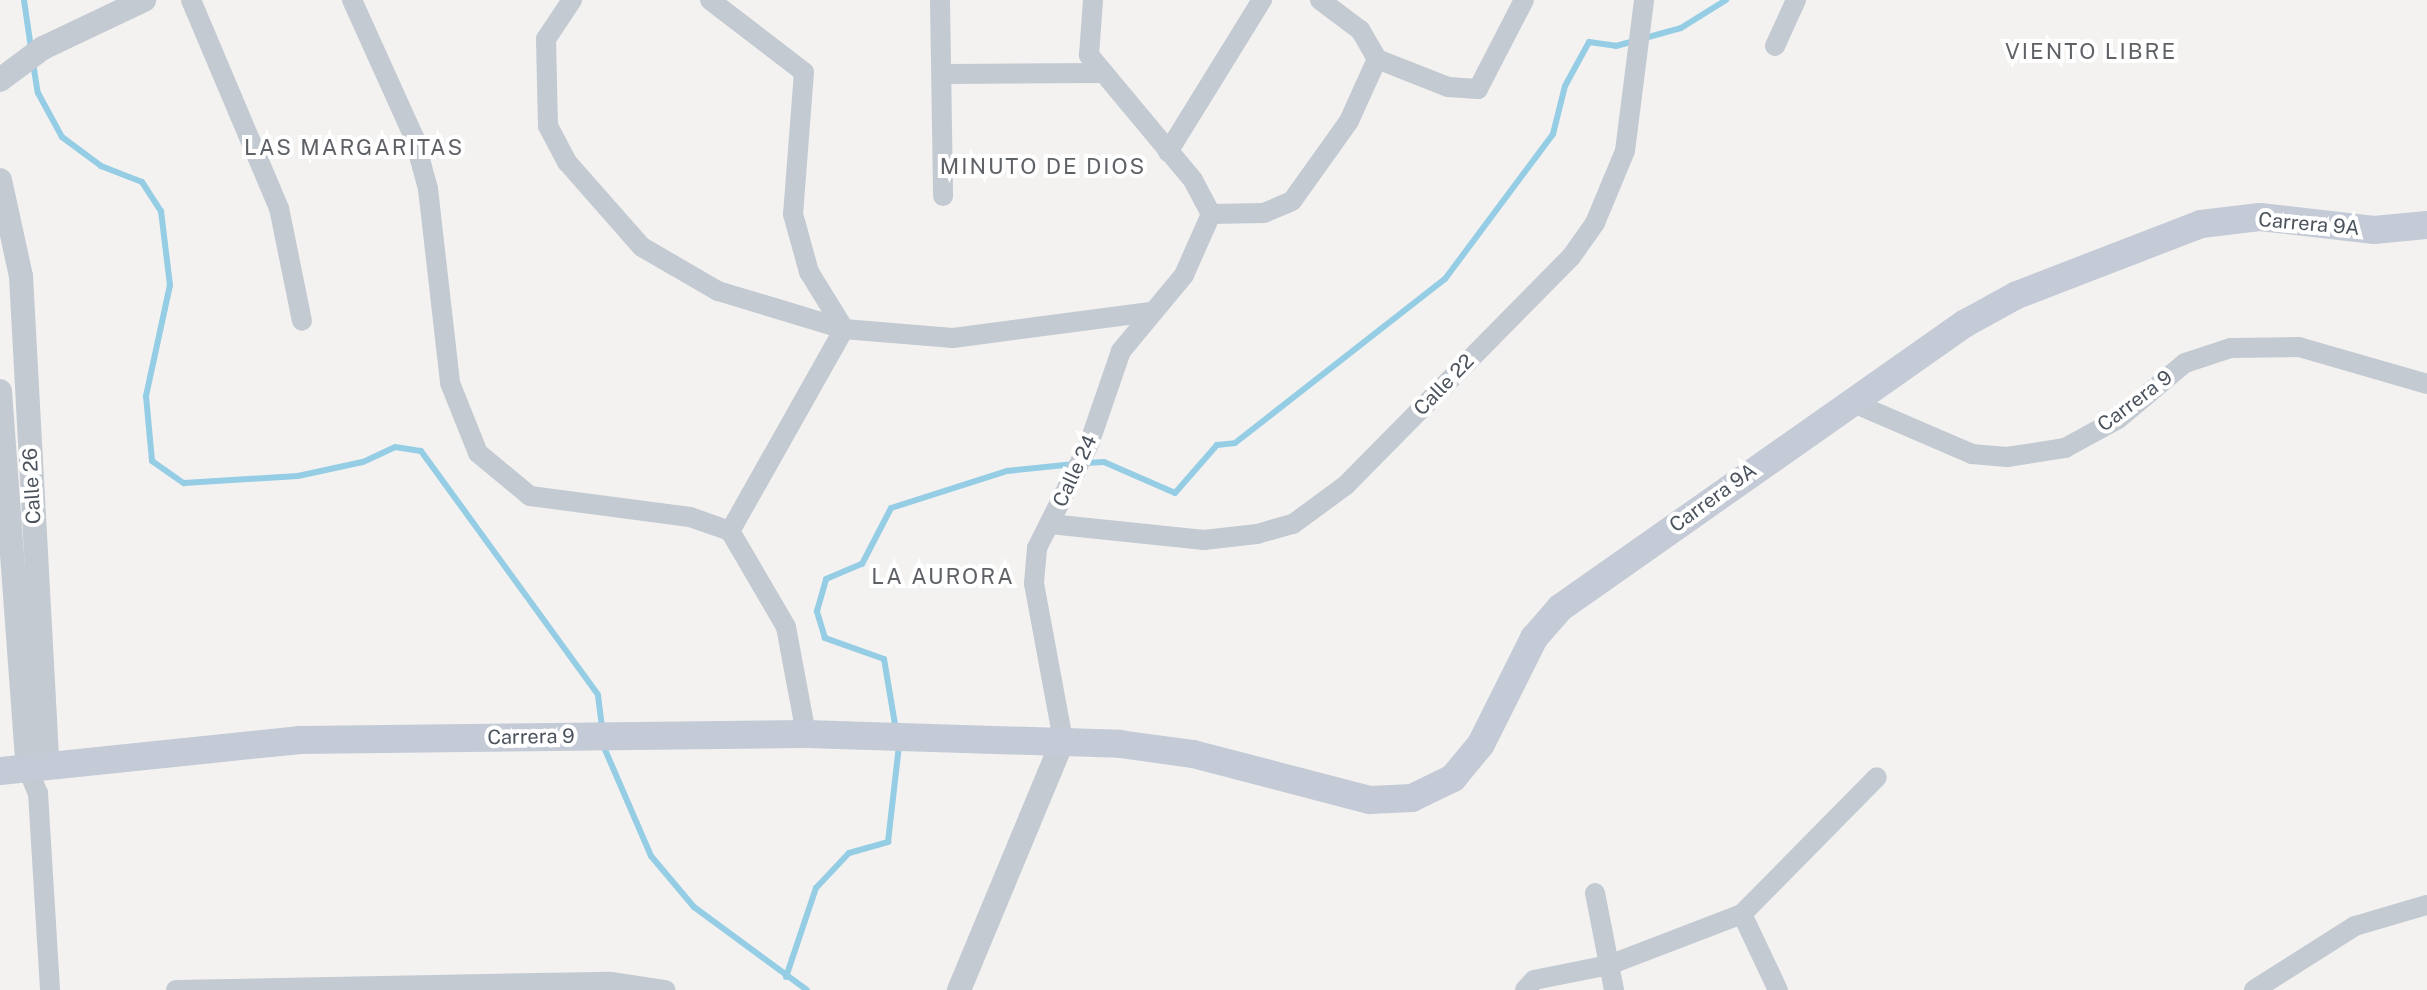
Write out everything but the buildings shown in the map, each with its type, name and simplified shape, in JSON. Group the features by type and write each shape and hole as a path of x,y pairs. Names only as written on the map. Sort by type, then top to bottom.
{"main road":[{"name":"Carrera 9A","path":"1063,740 1193,754 1370,800 1412,798 1453,778 1481,744 1534,638 1560,608 1849,401 2017,295 2201,224 2260,217 2374,230 2427,225"},
{"name":"Carrera 9","path":"29,775 300,740 806,734 1063,740"}],"street":[{"path":"8,74 43,48 144,0"},
{"path":"191,0 279,208 302,321"},
{"path":"352,0 414,137 428,189 450,383 478,453 530,496 690,517 730,531 786,627 806,734"},
{"path":"572,0 546,39 544,62 548,126 567,162 642,247 718,291 844,329 996,336 1150,312"},
{"path":"710,0 804,72 793,214 809,272 844,329"},
{"path":"940,0 946,74 943,196"},
{"path":"1093,0 1086,39 1099,73 1168,152 1211,214 1264,213 1292,201 1349,121 1377,59"},
{"path":"1168,152 1262,0"},
{"path":"1320,0 1360,30 1377,59 1448,87 1478,89 1524,0"},
{"name":"Calle 22","path":"1050,524 1204,540 1257,534 1315,511 1571,257 1615,180 1637,67 1644,0"},
{"path":"1775,46 1796,0"},
{"path":"946,74 1015,79 1099,73"},
{"name":"Calle 26","path":"0,180 19,263 33,499 29,775"},
{"name":"Calle 24","path":"1063,740 1034,583 1037,548 1089,444 1121,351 1150,312 1184,275 1211,214"},
{"path":"730,531 844,329"},
{"name":"Carrera 9","path":"1849,401 1972,454 2007,457 2065,448 2118,419 2185,363 2231,348 2299,347 2427,384"},
{"path":"0,390 26,382"},
{"name":"Calle 26","path":"0,390 29,775 50,990"},
{"path":"8,502 33,499"},
{"path":"959,990 1063,740"},
{"path":"1525,990 1534,980 1609,965 1742,914 1877,777"},
{"path":"1595,893 1614,990"},
{"path":"2254,990 2355,926 2427,905"},
{"path":"1742,914 1778,990"},
{"path":"176,990 611,982 665,990"}],"waterway":[{"path":"24,0 31,48"},
{"path":"1086,463 1104,462 1175,493 1217,445 1235,443 1445,279 1553,134 1565,86 1589,42 1616,46 1681,28 1726,0"},
{"path":"33,63 38,93 62,137 101,166 142,182 161,211 170,285 146,396 152,461 184,483 298,476 363,462 395,447 421,451 598,695 602,730"},
{"path":"896,730 884,659 825,638 817,611 826,579 862,564 891,508 1007,471 1075,464"},
{"path":"603,745 651,856 694,907 807,990"},
{"path":"786,977 816,888 849,853 888,842 899,745"}],"district":[{"name":"VIENTO LIBRE","path":"2091,52"},
{"name":"LAS MARGARITAS","path":"354,148"},
{"name":"MINUTO DE DIOS","path":"1043,167"},
{"name":"LA AURORA","path":"943,577"}]}
